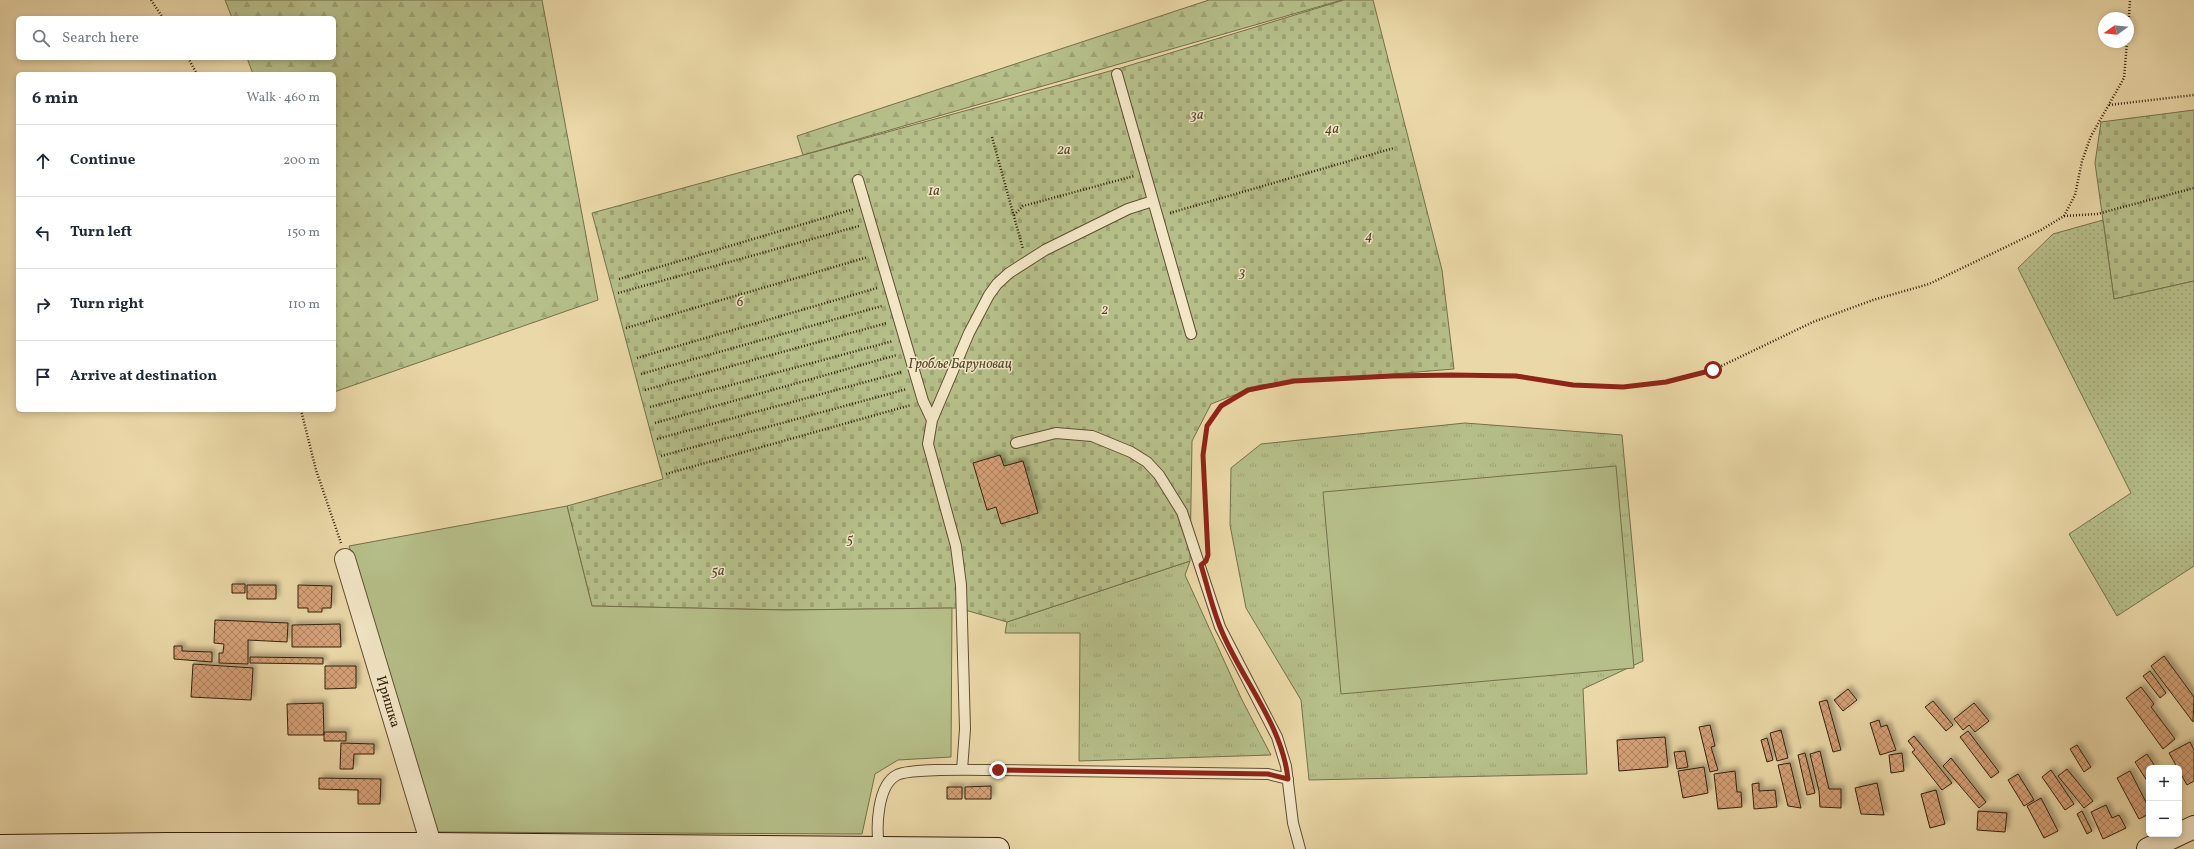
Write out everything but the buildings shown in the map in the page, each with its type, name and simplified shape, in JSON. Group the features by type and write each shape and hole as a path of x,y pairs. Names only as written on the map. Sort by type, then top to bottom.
{"street":[{"name":"Иришка","path":"345,559 430,844"},
{"path":"2148,849 2194,827"},
{"path":"0,846 168,844 430,844 727,848 998,849"}],"lane":[{"path":"1117,74 1191,334"},
{"path":"858,180 923,401 932,420"},
{"path":"962,770 965,730 961,585 956,546 928,444 932,420 948,379 981,308 997,284 1026,261 1068,238 1128,209 1153,201"},
{"path":"1016,443 1056,433 1092,436 1131,452 1147,462 1159,475 1182,512 1201,565 1220,627 1277,738 1286,766 1293,823 1300,849"},
{"path":"878,848 882,792 887,783 897,775 909,772 962,770 1268,774 1288,779"}],"path":[{"path":"151,0 162,16"},
{"path":"2129,12 2130,0"},
{"path":"2064,216 2075,195 2082,161 2091,136 2124,78 2126,48"},
{"path":"189,60 196,72"},
{"path":"2108,105 2194,95"},
{"path":"992,137 1026,261"},
{"path":"1158,216 1394,148"},
{"path":"1014,215 1023,206 1145,173"},
{"path":"1201,565 1206,561 1208,555 1203,455 1207,426 1221,406 1248,390 1294,381 1392,376 1516,376 1573,385 1623,387 1666,382 1713,370 1813,322 1873,300 1929,284 2041,230 2064,216 2097,214 2194,188"},
{"path":"619,279 866,206"},
{"path":"618,293 871,223"},
{"path":"626,328 880,254"},
{"path":"637,358 889,285"},
{"path":"641,374 894,302"},
{"path":"645,390 899,319"},
{"path":"650,407 905,338"},
{"path":"655,423 909,351"},
{"path":"658,439 914,368"},
{"path":"661,456 919,386"},
{"path":"666,474 923,401"},
{"path":"301,412 316,470 345,559"}],"green space":[{"path":"225,0 542,0 598,300 336,391 336,72 252,72 248,60 336,60 336,16 231,16"},
{"path":"1209,0 1342,0 803,155 797,136"},
{"name":"Гробље Баруновац","path":"1344,0 1373,0 1442,270 1454,369 1260,385 1211,404 1192,441 1190,561 1007,622 958,608 786,610 592,606 567,506 663,479 592,213 1121,68"},
{"path":"2194,110 2194,281 2114,299 2095,163 2101,122"},
{"path":"2103,220 2114,299 2194,281 2194,566 2117,616 2069,534 2131,493 2018,268 2053,234"},
{"path":"1465,423 1622,435 1643,661 1583,689 1587,774 1309,780 1301,700 1246,608 1230,525 1231,468 1261,444"},
{"path":"1616,466 1634,668 1341,694 1323,492"},
{"path":"567,506 592,606 786,610 952,608 951,757 898,760 875,774 862,834 436,832 349,546"},
{"path":"1190,561 1185,575 1242,700 1271,755 1079,761 1080,633 1005,633 1007,622"}],"route":[{"path":"998,770 1268,774 1288,779 1286,766 1277,738 1220,627 1201,565 1206,561 1208,555 1203,455 1207,426 1221,406 1248,390 1294,381 1392,376 1452,375 1516,376 1573,385 1623,387 1666,382 1713,370"}],"park label":[{"name":"3a","path":"1197,115"},
{"name":"4a","path":"1332,129"},
{"name":"2a","path":"1064,150"},
{"name":"1a","path":"934,191"},
{"name":"4","path":"1369,236"},
{"name":"3","path":"1242,272"},
{"name":"6","path":"740,302"},
{"name":"2","path":"1105,310"},
{"name":"5","path":"850,539"},
{"name":"5a","path":"718,571"}]}
